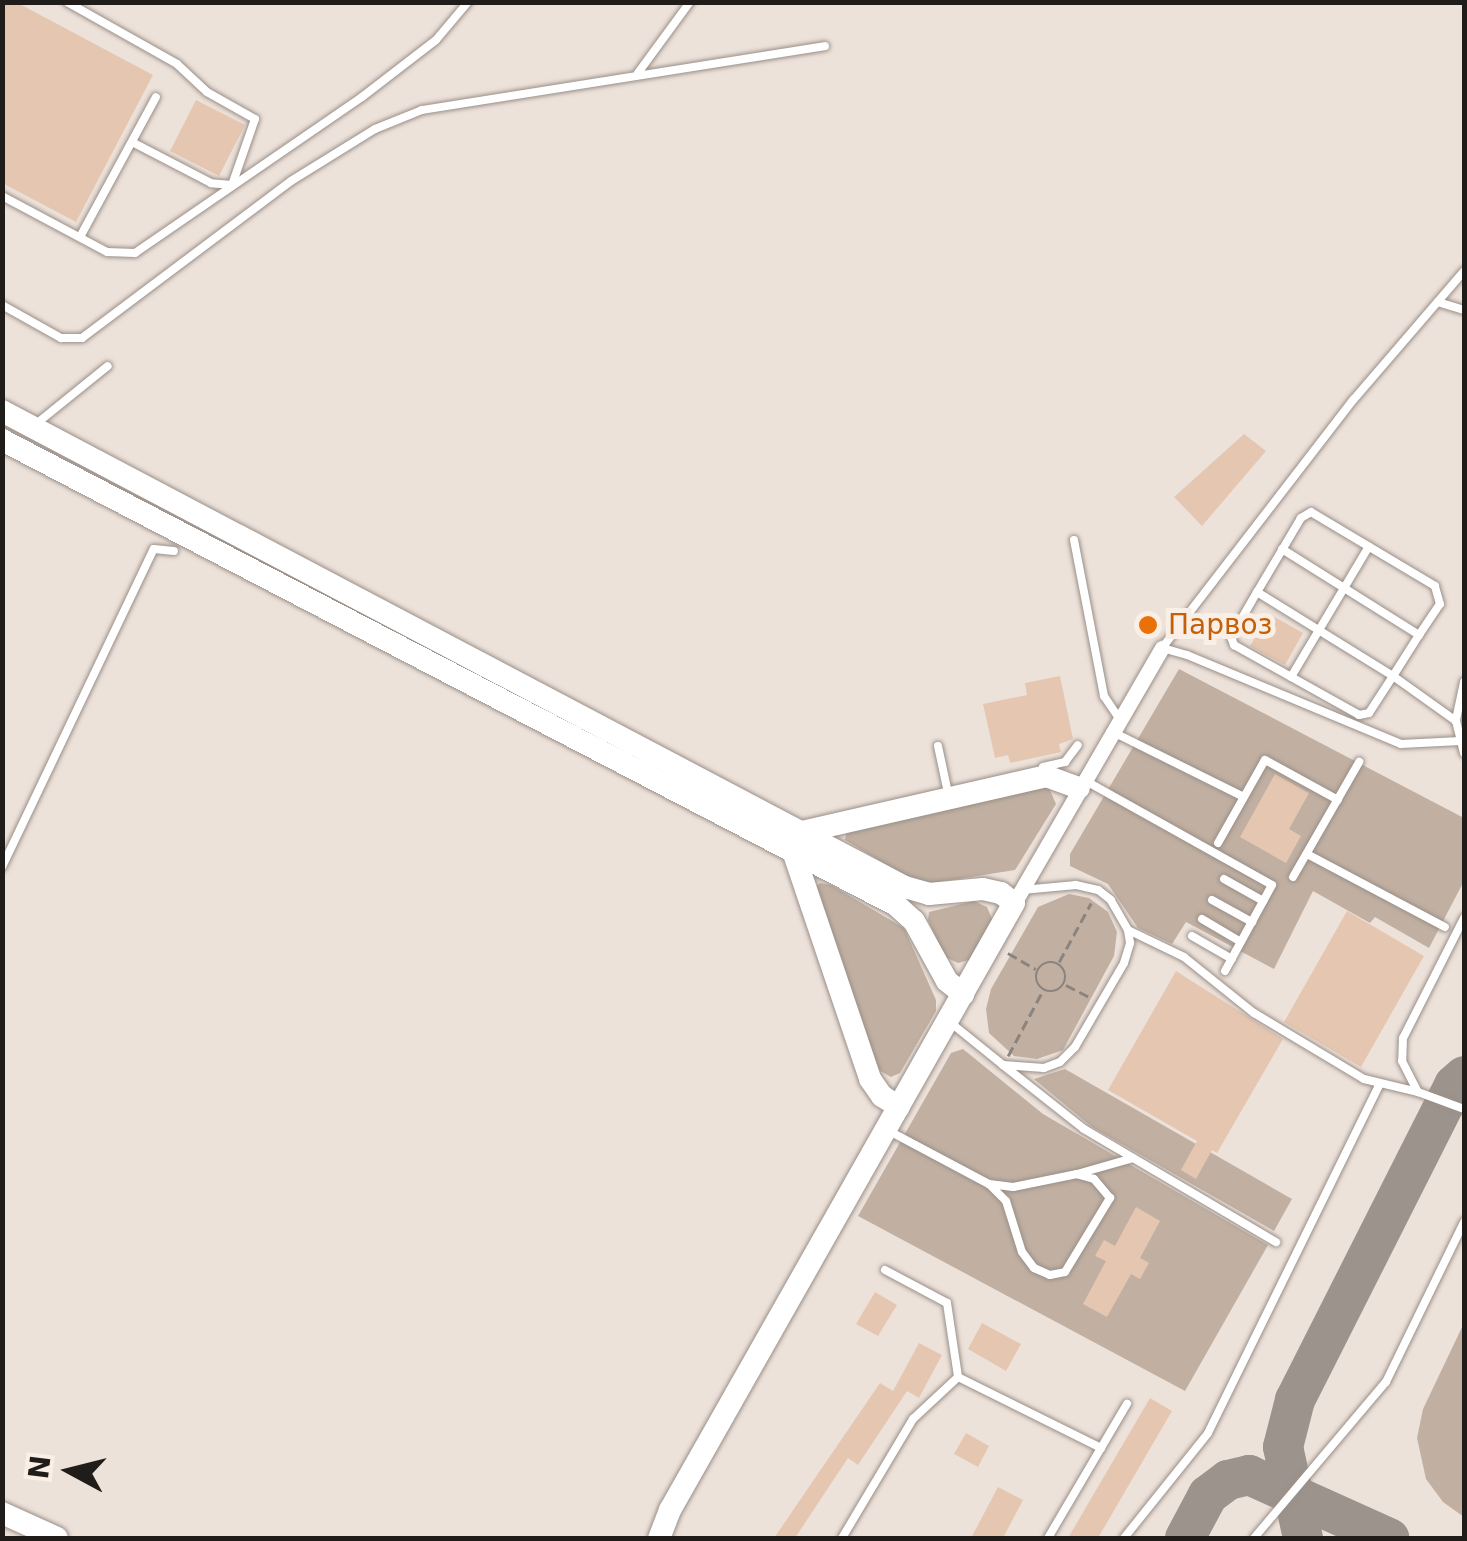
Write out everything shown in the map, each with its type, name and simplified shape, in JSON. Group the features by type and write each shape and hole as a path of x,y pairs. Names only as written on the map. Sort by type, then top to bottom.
{"street":[{"path":"2,411 797,842 896,905 914,921 947,981 963,994"},
{"path":"2,440 797,842 929,894 983,889 1018,896"},
{"path":"659,1538 670,1510 1162,648"},
{"path":"797,842 949,798 1046,776 1082,784"},
{"path":"797,842 870,1079 882,1096 899,1107"},
{"path":"2,1513 57,1538"}],"lane":[{"path":"67,2 177,64 207,92 255,119 232,185"},
{"path":"2,196 107,252 136,253 436,40 468,2"},
{"path":"638,73 690,2"},
{"path":"2,305 60,338 82,338 290,182 375,129 453,103 535,96 638,73 825,46"},
{"path":"80,238 156,97"},
{"path":"132,142 211,183 232,185"},
{"path":"1460,741 1401,744 1187,654 1162,648 1354,399 1464,272"},
{"path":"1438,302 1464,310"},
{"path":"32,427 108,366"},
{"path":"1311,512 1435,586 1440,594 1440,604 1369,713 1359,714 1234,645 1231,637 1282,549 1301,518 1311,512"},
{"path":"1074,540 1104,696 1115,725 1244,797"},
{"path":"1292,677 1368,546"},
{"path":"2,868 154,549 174,551"},
{"path":"1282,549 1420,635"},
{"path":"1257,592 1393,676 1456,721"},
{"path":"1464,682 1456,721 1464,753"},
{"path":"970,784 1065,762 1078,745"},
{"path":"938,746 949,798"},
{"path":"1218,842 1266,760 1338,800"},
{"path":"1293,877 1359,762"},
{"path":"1082,784 1272,885 1225,971"},
{"path":"1307,854 1445,927"},
{"path":"1224,880 1264,901"},
{"path":"1003,1065 1044,1068 1060,1062 1075,1047 1124,964 1130,943 1128,930 1110,900 1098,890 1076,884 1018,896"},
{"path":"1212,900 1252,922"},
{"path":"1418,1092 1402,1060 1403,1038 1464,918"},
{"path":"1202,919 1241,942"},
{"path":"1128,930 1184,957 1254,1013 1379,1085 1418,1092 1464,1110"},
{"path":"1192,936 1232,959"},
{"path":"948,1020 1042,1100 1276,1242"},
{"path":"1124,1538 1208,1434 1379,1085"},
{"path":"886,1130 989,1184 1006,1201 1022,1252 1034,1268 1050,1275 1065,1272 1110,1198 1094,1179 1077,1174"},
{"path":"989,1184 1013,1187 1133,1158"},
{"path":"1254,1538 1386,1382 1464,1222"},
{"path":"886,1270 947,1303 958,1377"},
{"path":"958,1377 1101,1448"},
{"path":"842,1538 913,1419 958,1377"},
{"path":"1048,1538 1127,1404"}],"path":[{"path":"1058,963 1098,890"},
{"path":"992,943 1038,970"},
{"path":"1049,962 1058,963 1067,975 1065,984 1057,991 1042,990 1036,980 1038,970 1049,962"},
{"path":"1065,984 1101,1002"},
{"path":"1003,1065 1042,990"}],"shaded area":[{"path":"1179,669 1464,818 1464,881 1429,948 1375,917 1370,923 1313,891 1274,969 1186,922 1172,944 1138,928 1108,884 1070,866 1070,854"},
{"path":"1038,785 1049,788 1056,804 1015,870 933,883 914,881 845,840 847,830"},
{"path":"820,883 831,885 904,928 936,1000 936,1011 900,1073 891,1077 873,1067 813,890"},
{"path":"1069,894 1089,898 1108,912 1117,932 1114,956 1063,1050 1037,1059 1014,1056 989,1033 986,1009 991,989 1038,907"},
{"path":"974,901 987,907 992,919 969,960 958,963 945,957 928,920 929,912"},
{"path":"963,1049 1043,1114 1268,1245 1185,1391 858,1216 951,1053"},
{"path":"1065,1069 1292,1199 1274,1231 1092,1127 1034,1079"},
{"path":"1464,1323 1464,1517 1443,1502 1426,1479 1417,1438 1423,1409"}],"building":[{"path":"2,2 16,2 153,75 76,222 2,183"},
{"path":"196,100 245,125 219,176 170,151"},
{"path":"1244,434 1266,451 1202,526 1174,497"},
{"path":"1269,614 1303,633 1285,665 1250,646"},
{"path":"1060,676 1073,739 1059,744 1061,752 1010,763 1008,755 995,758 983,704 1027,695 1025,683"},
{"path":"1275,774 1309,793 1289,829 1301,836 1286,863 1240,837"},
{"path":"1347,911 1424,956 1361,1067 1284,1022"},
{"path":"1176,971 1283,1039 1217,1153 1212,1150 1196,1179 1181,1170 1197,1141 1108,1090"},
{"path":"1136,1207 1160,1221 1140,1258 1149,1263 1140,1279 1131,1274 1107,1317 1083,1304 1106,1261 1095,1256 1104,1240 1115,1246"},
{"path":"875,1292 897,1305 878,1336 856,1324"},
{"path":"982,1323 1021,1344 1006,1371 968,1349"},
{"path":"919,1343 942,1355 919,1398 907,1391 858,1465 848,1458 795,1538 774,1538 880,1383 893,1391"},
{"path":"1150,1398 1172,1411 1098,1538 1068,1538"},
{"path":"966,1433 989,1446 978,1467 954,1454"},
{"path":"998,1487 1023,1500 1003,1538 971,1538"}],"taxiway":[{"path":"1303,1538 1283,1447 1295,1400 1454,1085 1464,1076"},
{"path":"1185,1538 1208,1495 1228,1480 1249,1475 1389,1538"}],"place":[{"name":"Парвоз","path":"1148,625"}]}
